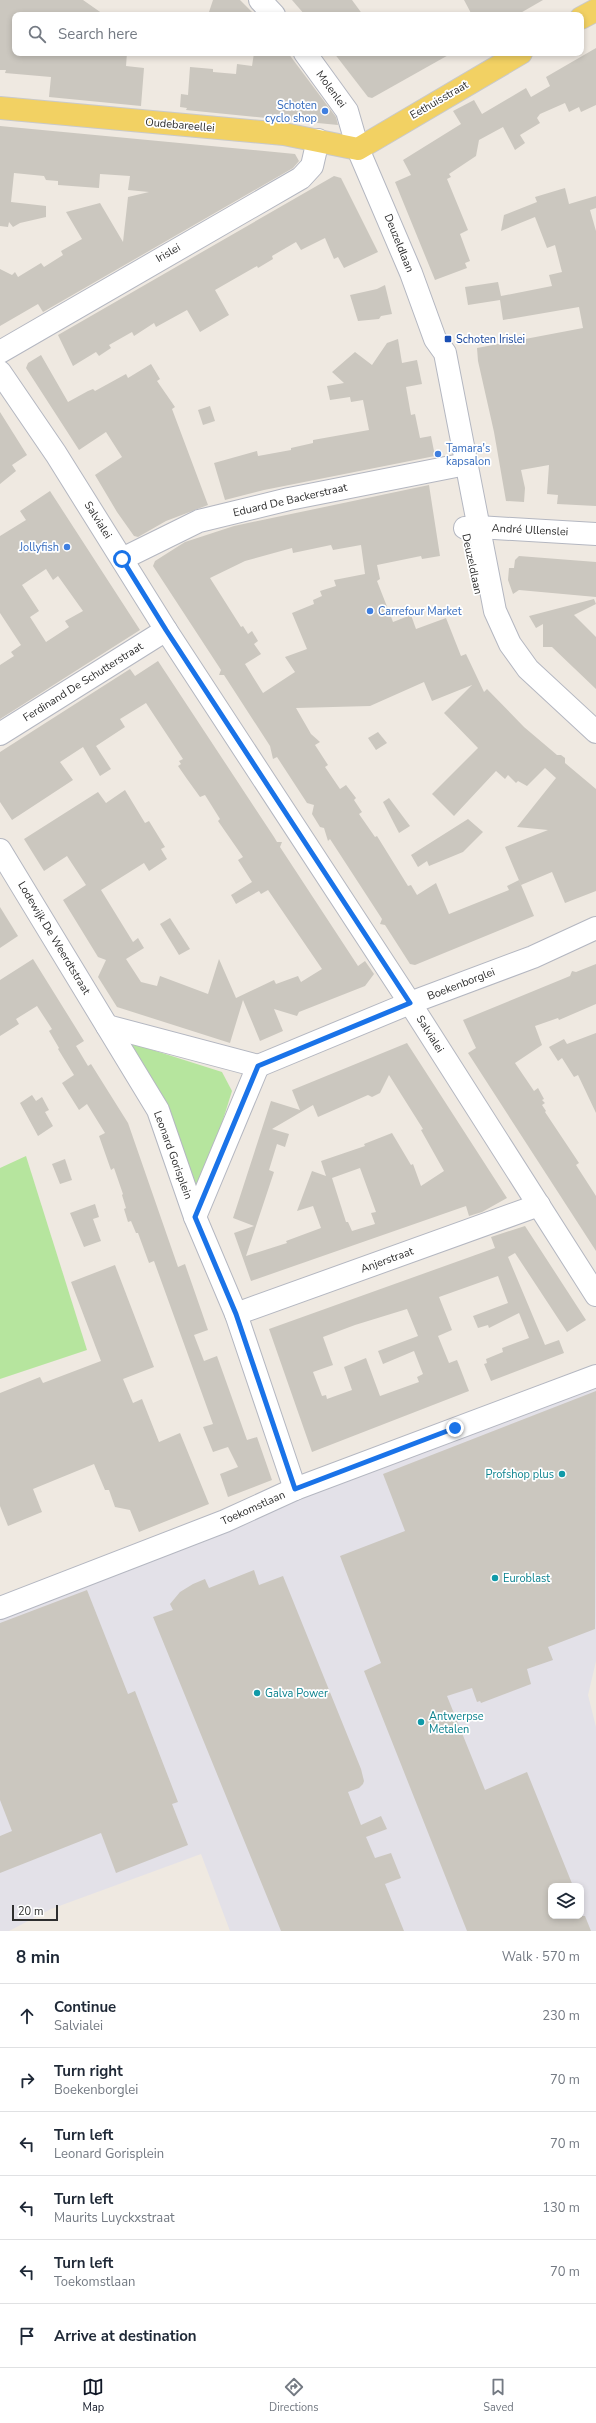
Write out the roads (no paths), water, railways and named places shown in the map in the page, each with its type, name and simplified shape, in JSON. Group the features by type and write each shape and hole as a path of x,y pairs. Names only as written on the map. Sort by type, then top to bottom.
{"main road":[{"path":"584,16 596,10"},
{"name":"Eethuisstraat","path":"358,149 516,56"},
{"name":"Oudebareellei","path":"0,108 284,134 358,149"}],"street":[{"path":"260,0 271,12"},
{"name":"Molenlei","path":"307,56 347,111 358,149"},
{"name":"Irislei","path":"0,352 301,178 312,166 318,140"},
{"name":"Deuzeldlaan","path":"358,149 412,273 434,339 445,353 459,466 471,528 495,611 510,644 528,669 596,732"},
{"name":"Salvialei","path":"0,372 56,454 166,630 410,1003 596,1295"},
{"name":"Eduard De Backerstraat","path":"122,559 199,521 289,499 459,466"},
{"name":"Deuzeldlaan","path":"471,528 475,582 488,628 508,666 596,749"},
{"name":"André Ullenslei","path":"471,528 596,534"},
{"name":"Ferdinand De Schutterstraat","path":"0,734 166,630"},
{"name":"Lodewijk De Weerdtstraat","path":"0,850 107,1026"},
{"name":"Boekenborglei","path":"258,1066 410,1003 533,957 596,928"},
{"path":"107,1026 258,1066"},
{"name":"Leonard Gorisplein","path":"107,1026 113,1040 158,1110 195,1217"},
{"name":"Leonard Gorisplein","path":"195,1217 258,1066"},
{"name":"Anjerstraat","path":"236,1314 539,1206"},
{"path":"195,1217 236,1314 295,1489"},
{"name":"Toekomstlaan","path":"0,1608 225,1522 295,1489 596,1376"}],"place":[{"name":"Schoten cyclo shop","path":"325,111"},
{"name":"Schoten Irislei","path":"448,339"},
{"name":"Tamara's kapsalon","path":"438,454"},
{"name":"Jollyfish","path":"67,547"},
{"name":"Carrefour Market","path":"370,611"},
{"name":"Profshop plus","path":"562,1474"},
{"name":"Euroblast","path":"495,1578"},
{"name":"Galva Power","path":"257,1693"},
{"name":"Antwerpse Metalen","path":"421,1722"}]}
